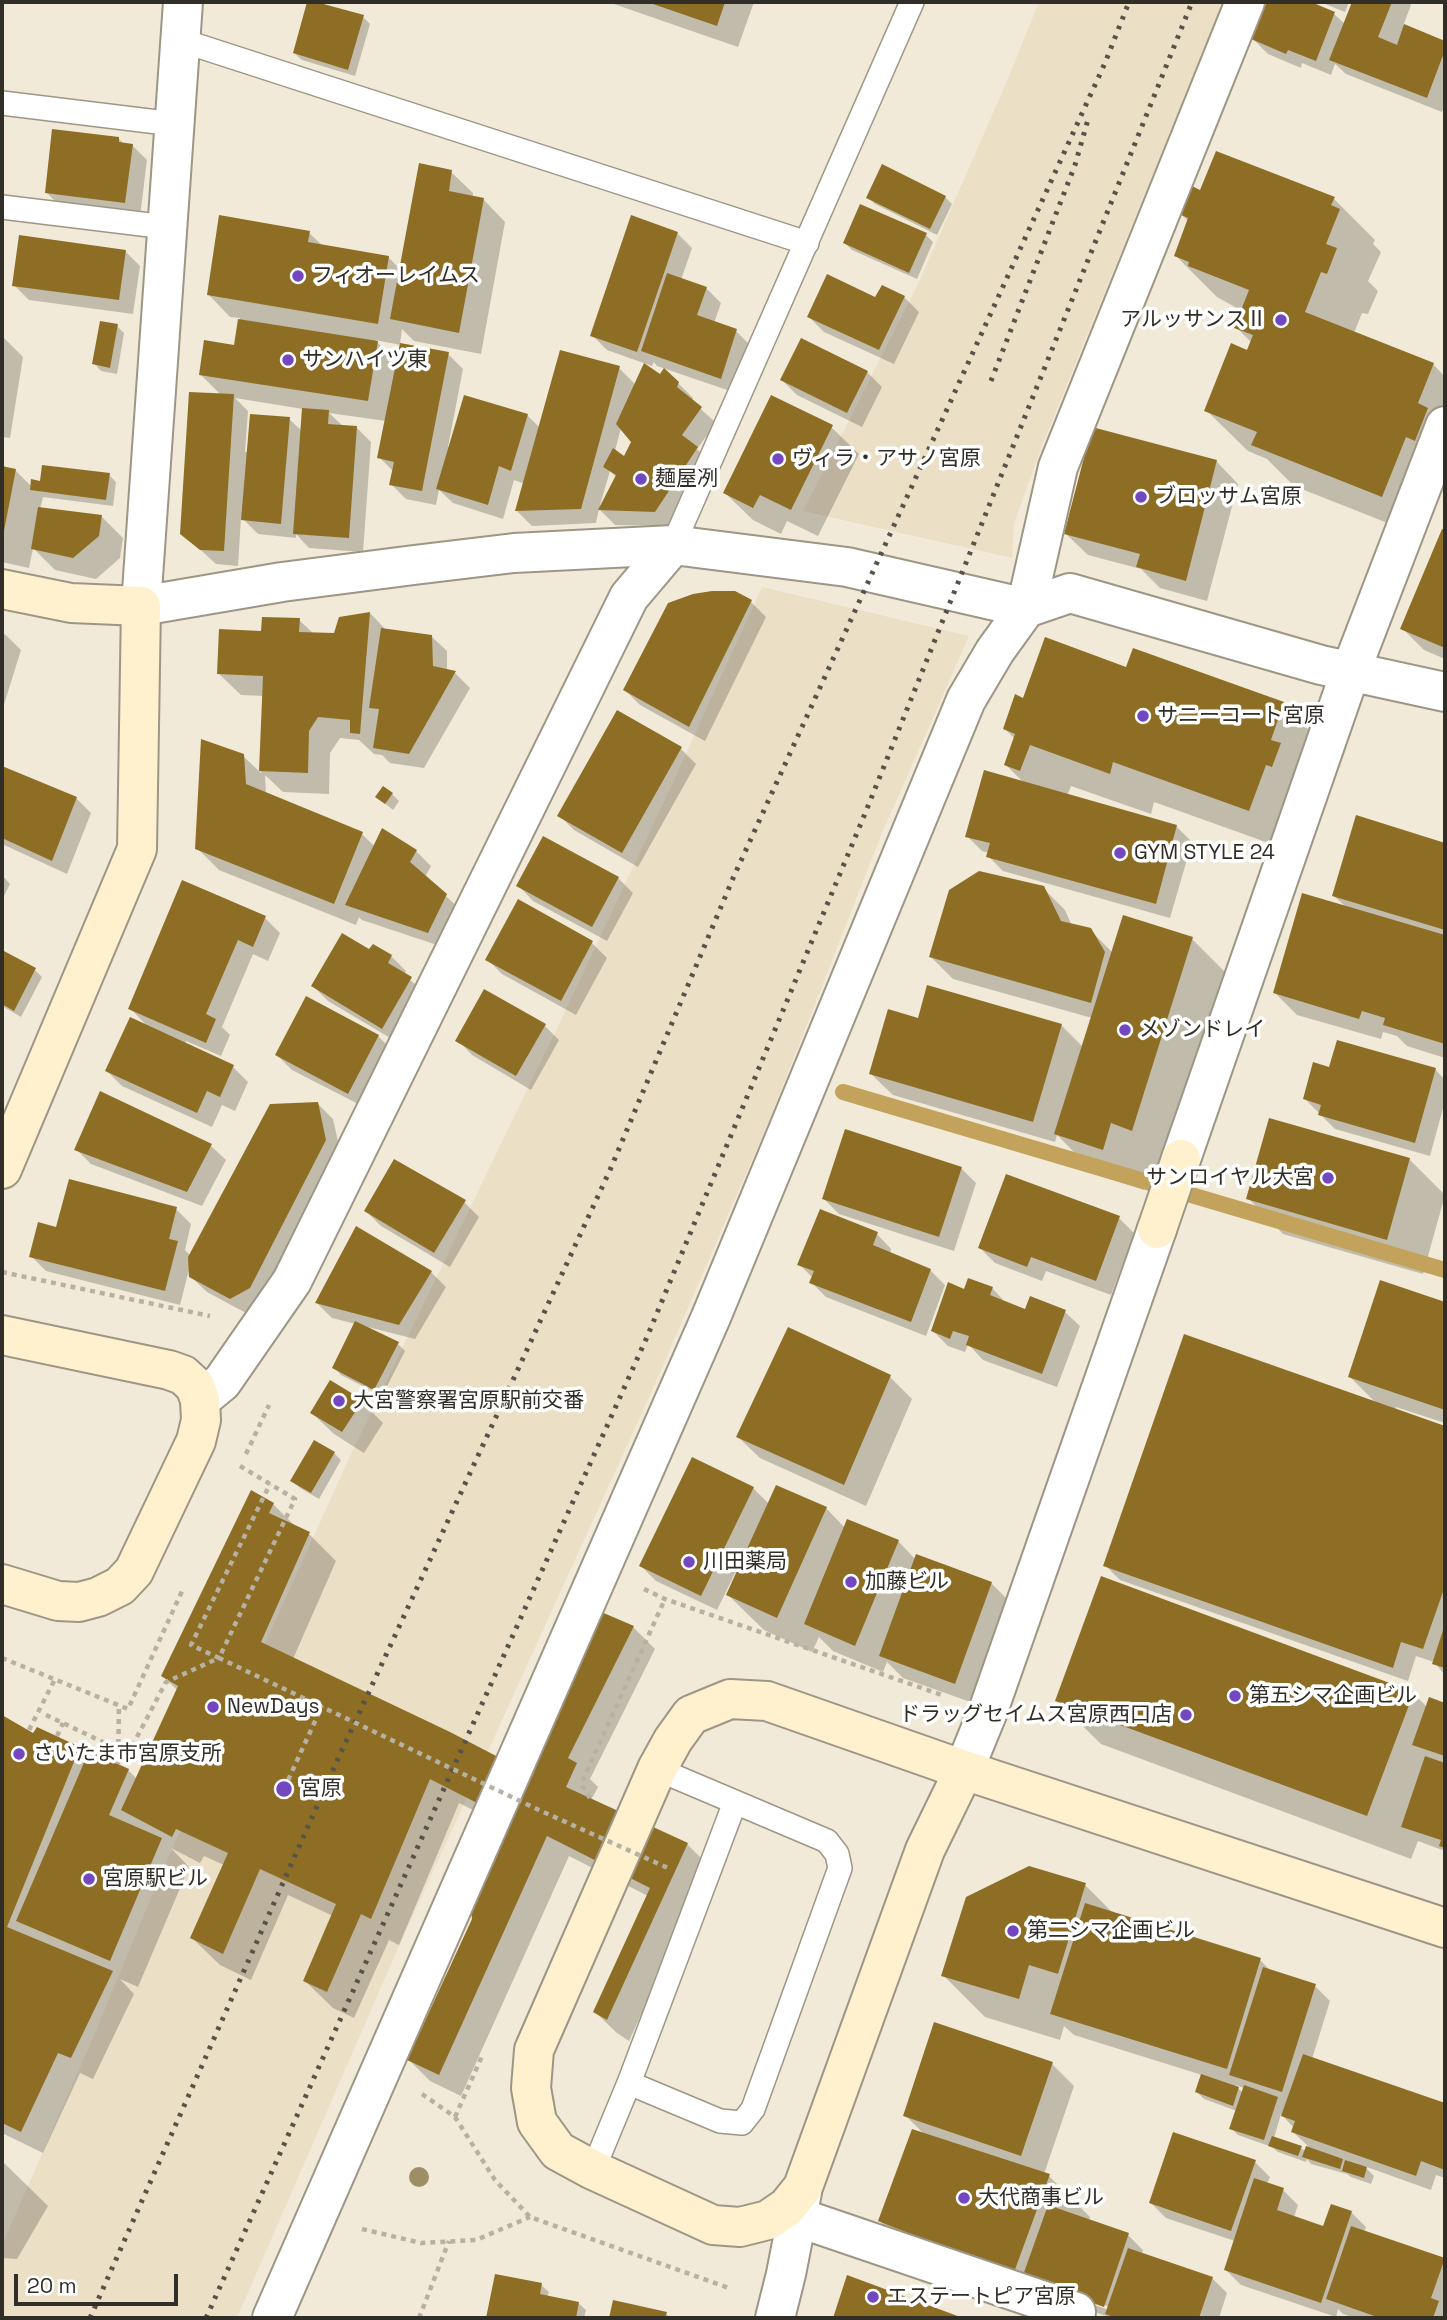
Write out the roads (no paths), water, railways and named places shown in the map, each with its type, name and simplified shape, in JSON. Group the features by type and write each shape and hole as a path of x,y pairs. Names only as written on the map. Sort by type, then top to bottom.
{"street":[{"path":"2,1169 136,849 141,606 183,2"},
{"path":"271,2318 711,1317 966,701 995,651 1026,608 1058,467 1245,2"},
{"path":"775,2318 800,2202 925,1850 964,1770 988,1711 1350,673 1445,426"},
{"path":"200,1400 222,1382 237,1363 292,1281 629,597 673,545"},
{"path":"2,589 71,603 141,606 282,582 414,565 514,554 673,545 847,567 1026,608 1070,593 1350,673 1445,692"},
{"path":"2,1335 183,1375 195,1386 200,1400 201,1420 196,1441 134,1571 120,1586 98,1597 79,1602 58,1601 2,1584"},
{"path":"1076,2312 800,2202 768,2220 740,2227 713,2225 558,2151 537,2122 531,2088 534,2050 657,1769 691,1715 730,1699 767,1701 964,1770 1445,1928"},
{"path":"740,2227 764,2246 786,2274"}],"lane":[{"path":"673,545 912,2"},
{"path":"180,40 807,243"},
{"path":"2,103 174,124"},
{"path":"2,207 166,227"},
{"path":"629,2083 720,2121 742,2123 753,2109 840,1868 837,1854 827,1841 657,1769"},
{"path":"593,2170 629,2083 735,1802"}],"waterway":[{"path":"843,1092 1445,1270"}],"railway":[{"path":"90,2318 337,1761 610,1170 734,876 1105,63 1129,2"},
{"path":"206,2318 647,1337 864,816 1192,2"},
{"path":"991,381 1075,165 1089,116"}],"place":[{"name":"フィオーレイムス","path":"298,276"},
{"name":"アルッサンスⅡ","path":"1281,320"},
{"name":"サンハイツ東","path":"288,360"},
{"name":"ヴィラ・アサノ宮原","path":"778,459"},
{"name":"麺屋冽","path":"641,479"},
{"name":"ブロッサム宮原","path":"1141,497"},
{"name":"サニーコート宮原","path":"1143,716"},
{"name":"GYM STYLE 24","path":"1120,853"},
{"name":"メゾンドレイ","path":"1125,1030"},
{"name":"サンロイヤル大宮","path":"1328,1178"},
{"name":"大宮警察署宮原駅前交番","path":"339,1401"},
{"name":"川田薬局","path":"689,1562"},
{"name":"加藤ビル","path":"851,1582"},
{"name":"第五シマ企画ビル","path":"1235,1696"},
{"name":"NewDays","path":"213,1707"},
{"name":"ドラッグセイムス宮原西口店","path":"1186,1715"},
{"name":"さいたま市宮原支所","path":"19,1754"},
{"name":"宮原","path":"284,1789"},
{"name":"宮原駅ビル","path":"89,1879"},
{"name":"第二シマ企画ビル","path":"1013,1931"},
{"name":"大代商事ビル","path":"964,2198"},
{"name":"エステートピア宮原","path":"873,2297"}]}
